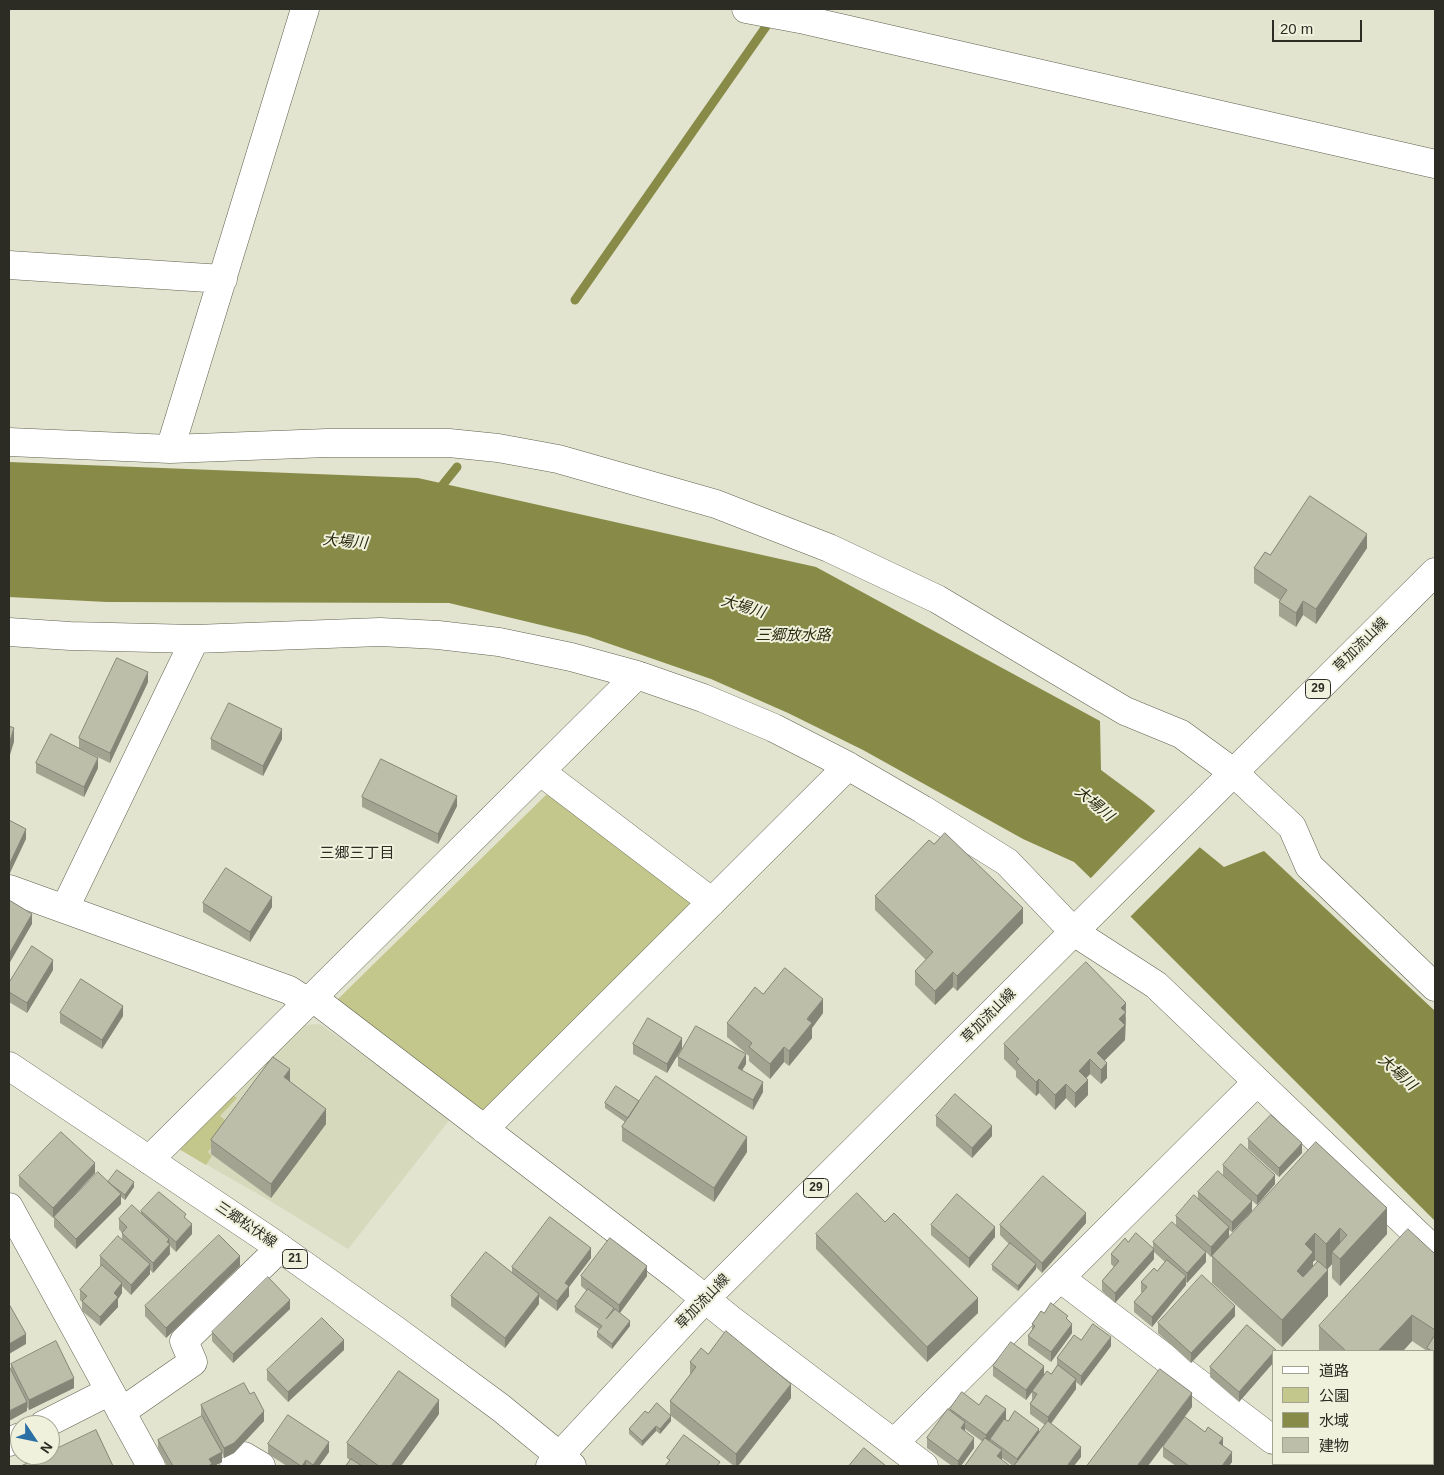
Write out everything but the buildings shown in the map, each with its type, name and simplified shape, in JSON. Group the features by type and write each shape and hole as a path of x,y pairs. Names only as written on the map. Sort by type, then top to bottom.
{"street":[{"path":"170,449 305,9"},
{"path":"754,11 802,19 1435,164"},
{"path":"9,264 222,279"},
{"path":"9,442 170,449 327,443 449,443 498,448 558,459 716,504 829,548 937,599 1124,711 1181,734 1233,772 1292,827 1309,866 1435,987"},
{"name":"草加流山線","path":"560,1463 705,1299 1435,572"},
{"path":"9,632 70,636 195,639 380,632 438,635 499,642 571,657 637,675 702,698 774,728 848,766 922,809 1006,862 1156,985 1435,1251"},
{"path":"65,908 195,639"},
{"path":"149,1160 637,675"},
{"path":"484,1129 848,766"},
{"path":"541,772 712,902"},
{"path":"9,888 289,990 311,1000 484,1129 924,1466"},
{"name":"三郷松伏線","path":"9,1066 280,1248 394,1329 501,1408 560,1463"},
{"path":"894,1443 1257,1082"},
{"path":"9,1206 151,1466"},
{"path":"60,1419 115,1401 193,1362 184,1341 280,1248"},
{"path":"1060,1278 1272,1439"},
{"path":"234,1466 244,1456 261,1466"}],"shaded area":[{"path":"320,1024 451,1118 348,1249 272,1202 179,1149 303,1025"}],"green space":[{"path":"549,792 694,904 492,1109 478,1109 336,1001"},
{"path":"233,1095 237,1098 220,1116 230,1124 208,1152 212,1156 206,1165 179,1149"}],"water":[{"name":"三郷放水路","path":"9,462 418,478 816,567 1100,721 1101,770 1143,801 1224,867 1264,851 1435,1011 1435,1221 1074,862 1023,839 863,750 788,713 711,679 587,636 449,603 107,602 9,597"}],"pier":[{"path":"1157,809 1201,846 1129,918 1089,880"}],"waterway":[{"path":"575,300 772,18"},
{"path":"437,492 457,467"}],"district":[{"name":"三郷三丁目","path":"357,854"}],"water label":[{"name":"大場川","path":"345,542"},
{"name":"大場川","path":"743,607"},
{"name":"大場川","path":"1094,804"},
{"name":"大場川","path":"1397,1073"}]}
